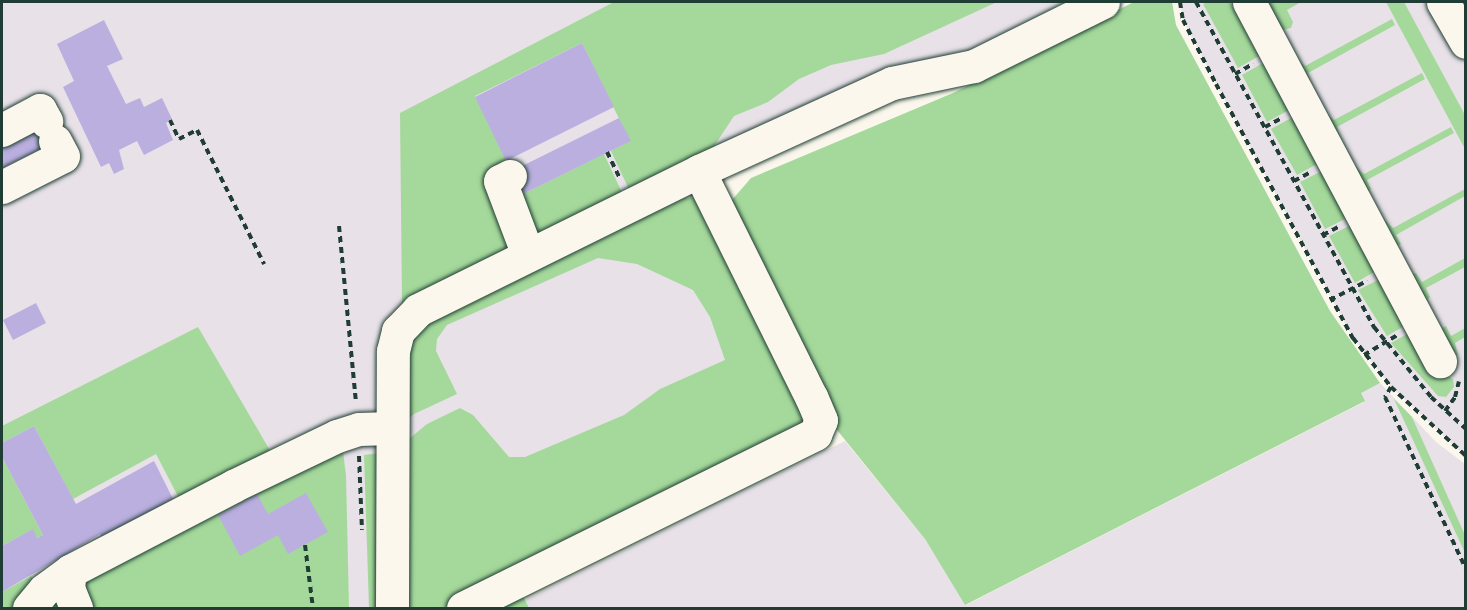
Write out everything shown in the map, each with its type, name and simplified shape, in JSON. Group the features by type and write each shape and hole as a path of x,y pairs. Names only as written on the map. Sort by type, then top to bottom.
{"lane":[{"path":"392,609 390,428 393,351 398,330 418,310 699,171 892,83 974,66 1103,2"},
{"path":"1249,2 1388,269 1419,323 1450,369"},
{"path":"1443,2 1466,42"},
{"path":"2,130 40,110 63,156 2,187"},
{"path":"463,609 814,434 821,420 811,397 699,171"},
{"path":"510,176 500,181 528,255"},
{"path":"28,609 44,590 70,571 327,440 358,429 390,428"},
{"path":"70,571 68,588 76,609"}],"path":[{"path":"1180,2 1189,31 1330,300 1364,354 1391,387 1466,456"},
{"path":"1196,2 1352,289 1385,342 1445,411 1466,429"},
{"path":"170,120 179,139 197,130 264,264"},
{"path":"607,152 621,180"},
{"path":"1330,300 1388,269"},
{"path":"1364,354 1419,323"},
{"path":"1445,411 1455,397 1450,369"},
{"path":"1391,387 1385,397 1466,569"},
{"path":"305,545 313,609"}],"shaded area":[{"path":"2,2 1103,2 699,171 811,397 516,583 525,600 845,441 925,539 966,605 1364,402 1360,393 1380,383 1436,442 1465,464 1465,608 2,608"},
{"path":"1180,2 1465,2 1465,456 1391,387 1353,338 1183,20"}],"green space":[{"path":"614,2 997,2 884,54 831,65 799,79 768,102 734,116 705,160 632,196 611,151 630,141 582,43 475,96 512,171 519,248 402,304 400,113"},
{"path":"1134,2 1172,2 1176,25 1330,311 1380,383 1361,393 1365,401 965,605 925,539 833,425 725,208 751,178 953,93"},
{"path":"1230,2 1259,56 1238,68 1203,4"},
{"path":"1269,2 1301,2 1287,10 1293,22 1291,28 1278,31 1263,9"},
{"path":"1386,2 1404,2 1465,115 1465,149"},
{"path":"1392,19 1395,25 1308,73 1311,86 1295,57 1305,66"},
{"path":"1263,63 1289,110 1267,122 1242,75"},
{"path":"1422,73 1425,79 1337,127 1341,140 1324,111 1334,120"},
{"path":"1293,117 1317,164 1297,175 1271,129"},
{"path":"1451,127 1454,133 1367,180 1371,189 1366,194 1354,165 1364,174"},
{"path":"604,154 625,199 534,244 515,177 523,194"},
{"path":"1322,171 1347,218 1325,229 1300,182"},
{"path":"1465,189 1465,196 1396,235 1401,244 1395,248 1384,219 1393,228"},
{"path":"668,197 692,198 704,204 813,424 443,608 412,608 400,603 404,443 427,424 460,408 473,415 509,457 525,457 624,415 660,389 725,360 710,317 693,290 637,264 598,258 447,325 437,339 436,351 457,394 414,414 394,431 395,366 420,321"},
{"path":"1351,225 1376,271 1355,283 1329,236"},
{"path":"1465,258 1465,267 1426,288 1430,297 1426,302 1411,274 1416,273 1422,282"},
{"path":"1380,279 1406,325 1387,336 1358,290"},
{"path":"1446,326 1451,336 1465,328 1465,337 1455,343 1458,355 1454,355 1440,329"},
{"path":"198,327 275,459 184,508 156,454 73,499 34,426 2,443 2,426"},
{"path":"1409,333 1442,374 1453,379 1454,387 1446,397 1438,396 1391,343"},
{"path":"1394,399 1412,417 1465,535 1465,553"},
{"path":"337,436 343,452 346,475 349,608 29,608"},
{"path":"379,453 381,608 369,608 364,455"},
{"path":"2,457 43,535 37,538 32,530 2,546"},
{"path":"31,576 39,590 23,608 2,608 2,592"},
{"path":"522,594 529,608 496,608"}],"building":[{"path":"104,20 123,59 107,66 126,104 140,98 144,107 162,98 172,119 166,123 173,140 144,155 137,141 119,150 124,169 114,174 109,163 101,167 63,87 74,81 57,44"},
{"path":"582,43 614,107 506,161 475,97"},
{"path":"619,118 631,141 523,194 512,171"},
{"path":"49,119 60,139 2,168 2,143"},
{"path":"36,303 46,323 13,340 3,320"},
{"path":"34,426 76,504 154,461 173,499 102,538 100,534 2,592 2,546 33,529 37,538 43,535 2,457 2,443"},
{"path":"306,493 328,532 288,554 278,535 240,556 218,515 257,494 268,514"}]}
